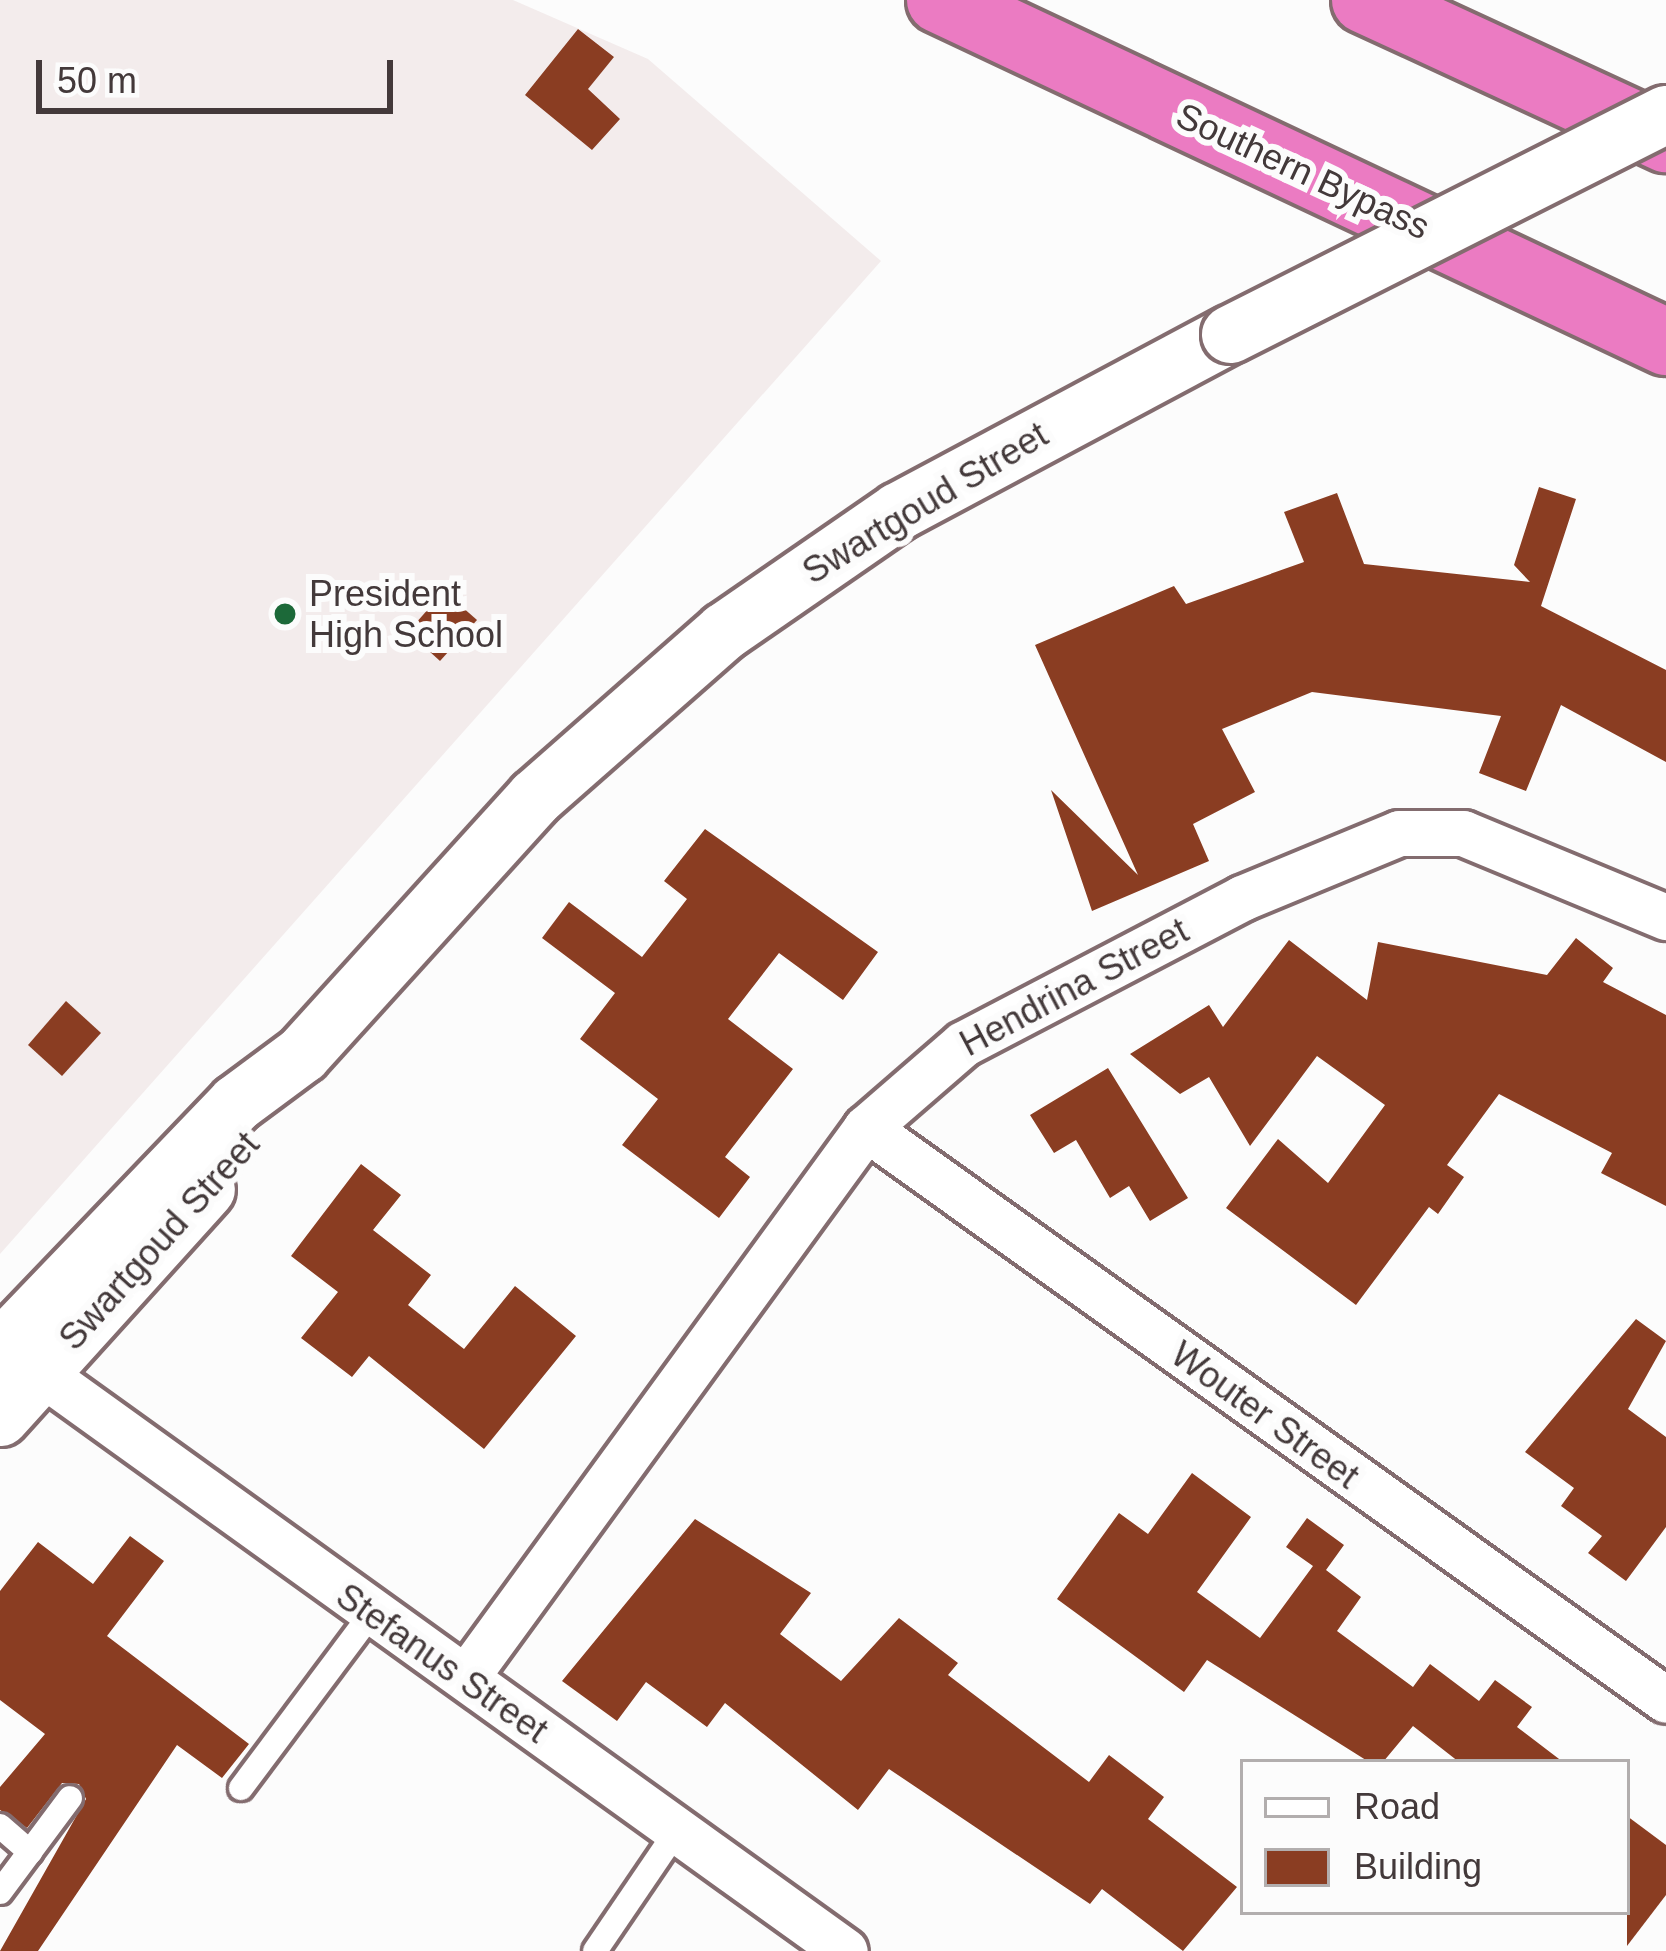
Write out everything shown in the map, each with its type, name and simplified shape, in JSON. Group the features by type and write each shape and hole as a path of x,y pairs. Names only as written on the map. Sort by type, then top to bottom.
{"highway":[{"name":"Southern Bypass","path":"940,0 1666,342"},
{"path":"1365,0 1666,139"}],"street":[{"name":"Swartgoud Street","path":"0,1417 14,1356 236,1103 302,1054 535,796 724,631 898,511 1230,334 1666,114"},
{"name":"Hendrina Street","path":"466,1677 866,1128 963,1044 1033,1002 1242,898 1399,833 1463,833 1666,916"},
{"name":"Wouter Street","path":"866,1128 1666,1700"},
{"name":"Stefanus Street","path":"14,1356 845,1951"}],"lane":[{"path":"241,1788 370,1614"},
{"path":"0,1892 70,1798"},
{"path":"0,1826 30,1852"},
{"path":"596,1951 676,1832"}],"shaded area":[{"name":"President High School","path":"0,0 513,0 648,59 881,261 0,1254"}],"building":[{"path":"578,29 614,57 588,89 620,119 592,150 525,95"},
{"path":"1539,487 1576,499 1541,606 1666,670 1666,762 1561,705 1526,791 1479,773 1501,716 1312,692 1222,729 1255,792 1193,824 1209,861 1092,911 1051,790 1138,875 1035,645 1174,586 1186,604 1304,562 1284,512 1337,493 1364,564 1530,582 1514,565"},
{"path":"444,591 477,620 440,661 408,632"},
{"path":"705,829 878,952 843,1000 779,953 728,1019 793,1069 725,1157 750,1177 719,1218 622,1145 658,1099 580,1039 615,993 542,938 569,902 642,957 687,899 664,881"},
{"path":"1576,938 1613,968 1603,982 1666,1015 1666,1206 1601,1173 1612,1153 1499,1094 1447,1165 1464,1177 1438,1214 1429,1207 1356,1305 1226,1208 1278,1139 1328,1183 1385,1105 1317,1056 1250,1146 1209,1077 1180,1094 1130,1054 1209,1005 1223,1027 1289,940 1367,1000 1378,942 1547,975"},
{"path":"66,1001 101,1033 62,1076 28,1045"},
{"path":"1108,1068 1188,1198 1150,1221 1129,1186 1110,1198 1076,1140 1054,1153 1030,1115"},
{"path":"361,1164 401,1195 373,1230 431,1275 408,1305 464,1349 515,1286 576,1336 484,1449 369,1356 352,1377 301,1338 338,1292 291,1256"},
{"path":"1636,1319 1666,1341 1628,1409 1666,1437 1666,1527 1626,1581 1588,1553 1602,1536 1561,1506 1574,1488 1525,1452"},
{"path":"1192,1473 1251,1517 1197,1592 1260,1638 1313,1566 1286,1547 1307,1518 1344,1545 1326,1570 1361,1597 1337,1631 1413,1687 1430,1664 1479,1701 1495,1680 1532,1707 1517,1727 1559,1759 1455,1759 1413,1726 1386,1759 1364,1759 1207,1660 1184,1692 1057,1599 1119,1513 1148,1534"},
{"path":"695,1519 811,1593 780,1634 841,1681 899,1618 958,1663 948,1675 1089,1782 1109,1755 1164,1797 1148,1819 1237,1887 1183,1951 1102,1889 1090,1904 889,1769 858,1810 725,1703 707,1727 646,1682 617,1721 562,1681"},
{"path":"130,1536 164,1561 107,1636 249,1744 222,1778 177,1745 38,1951 0,1951 86,1799 79,1784 62,1783 27,1828 0,1810 0,1787 45,1734 0,1700 0,1591 38,1542 93,1584"},
{"path":"1630,1818 1666,1845 1666,1895 1627,1946"}],"place":[{"name":"President High School","path":"285,614"}]}
